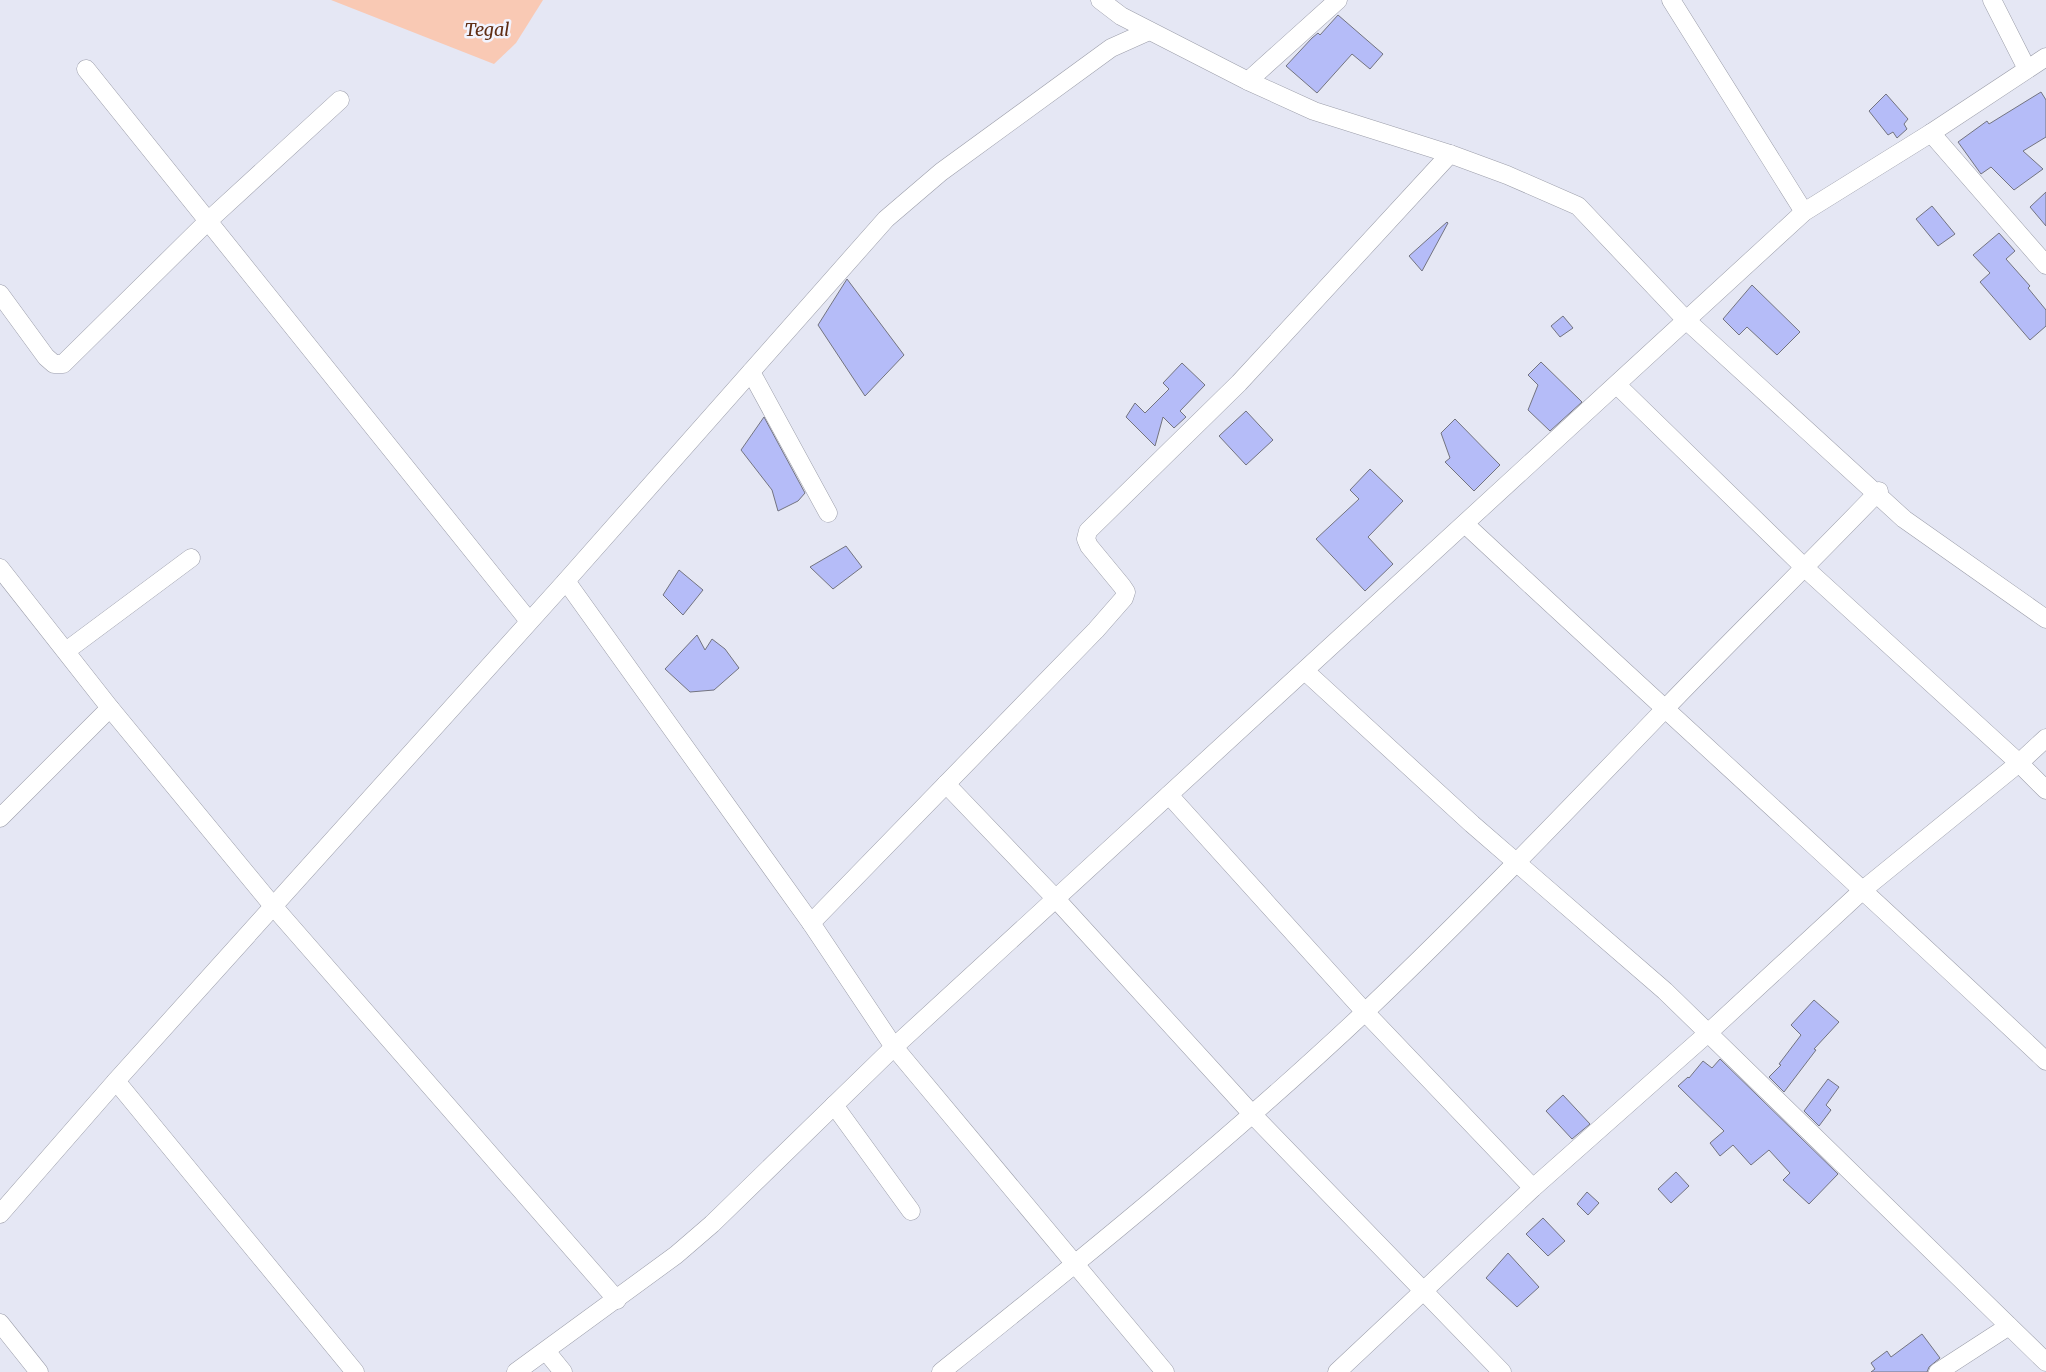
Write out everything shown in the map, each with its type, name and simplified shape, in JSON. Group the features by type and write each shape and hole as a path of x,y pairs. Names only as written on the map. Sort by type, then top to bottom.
{"street":[{"path":"1100,0 1121,16 1248,81 1334,120 1450,154 1534,186 1578,206 1686,320 1877,492 1904,520 2046,619"},
{"path":"1248,81 1338,0"},
{"path":"1670,0 1804,212"},
{"path":"1992,0 2026,69"},
{"path":"0,1214 116,1080 566,581 886,219 941,172 1111,48 1149,30"},
{"path":"516,1372 617,1300 696,1239 894,1047 1804,212 1931,133 2046,57"},
{"path":"86,69 529,621"},
{"path":"0,294 46,357 54,364 63,364 208,221 340,100"},
{"path":"1931,133 2046,265"},
{"path":"811,923 1124,598 1126,592 1122,586 1088,546 1086,539 1088,531 1239,382 1450,154"},
{"path":"752,372 828,513"},
{"path":"1617,385 1806,569 2019,763 2046,790"},
{"path":"941,1372 1075,1265 1252,1114 1365,1012 1517,863 1664,710 1806,569 1877,492"},
{"path":"1466,524 1664,710 1864,889 2046,1061"},
{"path":"66,652 191,558"},
{"path":"0,568 110,708 273,906 617,1300"},
{"path":"566,581 811,923 894,1047 1165,1372"},
{"path":"1304,671 1517,863 1665,991 2046,1362"},
{"path":"0,818 110,708"},
{"path":"1337,1372 1533,1188 1708,1033 1864,889 2019,763 2046,738"},
{"path":"946,784 1056,899 1252,1114 1502,1372"},
{"path":"1169,795 1365,1012 1533,1188"},
{"path":"116,1080 349,1370"},
{"path":"834,1105 911,1211"},
{"path":"0,1323 39,1372"},
{"path":"1938,1372 2009,1326"},
{"path":"546,1351 563,1372"}],"green space":[{"name":"Tegal","path":"331,0 543,0 516,43 494,64"}],"building":[{"path":"1338,15 1383,54 1370,69 1352,54 1317,93 1286,66 1312,38 1318,33 1320,35"},
{"path":"2041,92 2046,100 2046,137 2023,151 2043,169 2014,190 1991,167 1981,174 1958,142 1987,121 1989,124"},
{"path":"1886,94 1908,119 1904,124 1907,129 1897,138 1893,132 1888,135 1869,111"},
{"path":"2046,192 2046,226 2030,207"},
{"path":"1932,206 1955,234 1938,246 1916,219"},
{"path":"1448,223 1422,271 1409,256"},
{"path":"1999,233 2015,251 2006,259 2030,286 2028,288 2046,310 2046,326 2030,340 1980,282 1990,273 1973,255"},
{"path":"847,279 904,355 865,396 818,325"},
{"path":"1752,285 1800,332 1777,355 1747,327 1739,335 1723,319"},
{"path":"1563,316 1573,328 1560,337 1551,326"},
{"path":"1541,362 1582,402 1550,431 1528,410 1538,385 1528,375"},
{"path":"1182,363 1205,385 1180,411 1186,417 1174,428 1163,417 1155,446 1126,417 1135,403 1145,413 1169,389 1163,383"},
{"path":"1246,411 1273,440 1246,465 1219,436"},
{"path":"764,417 805,493 798,501 778,511 772,490 741,450"},
{"path":"1455,419 1500,465 1474,491 1445,462 1450,458 1441,433"},
{"path":"1370,469 1403,501 1368,537 1393,564 1365,591 1316,539 1359,499 1350,490"},
{"path":"846,546 862,567 833,589 810,567"},
{"path":"679,570 703,590 683,615 663,595"},
{"path":"697,635 705,650 712,639 725,649 739,668 714,690 690,692 665,669"},
{"path":"1814,1000 1839,1022 1814,1049 1816,1050 1784,1092 1769,1077 1781,1065 1779,1064 1801,1035 1791,1025"},
{"path":"1720,1059 1838,1174 1809,1204 1783,1180 1790,1173 1769,1150 1751,1165 1733,1145 1720,1156 1710,1143 1724,1131 1678,1086 1689,1078 1703,1061 1712,1068"},
{"path":"1828,1079 1839,1087 1826,1105 1831,1110 1819,1126 1804,1111"},
{"path":"1563,1095 1590,1124 1572,1139 1546,1111"},
{"path":"1676,1172 1689,1186 1671,1203 1658,1189"},
{"path":"1587,1192 1599,1203 1588,1215 1577,1204"},
{"path":"1543,1218 1565,1241 1548,1256 1526,1234"},
{"path":"1508,1253 1539,1287 1517,1307 1486,1278"},
{"path":"1922,1334 1940,1358 1929,1367 1927,1372 1871,1372 1875,1369 1871,1363 1887,1351 1891,1357"}]}
